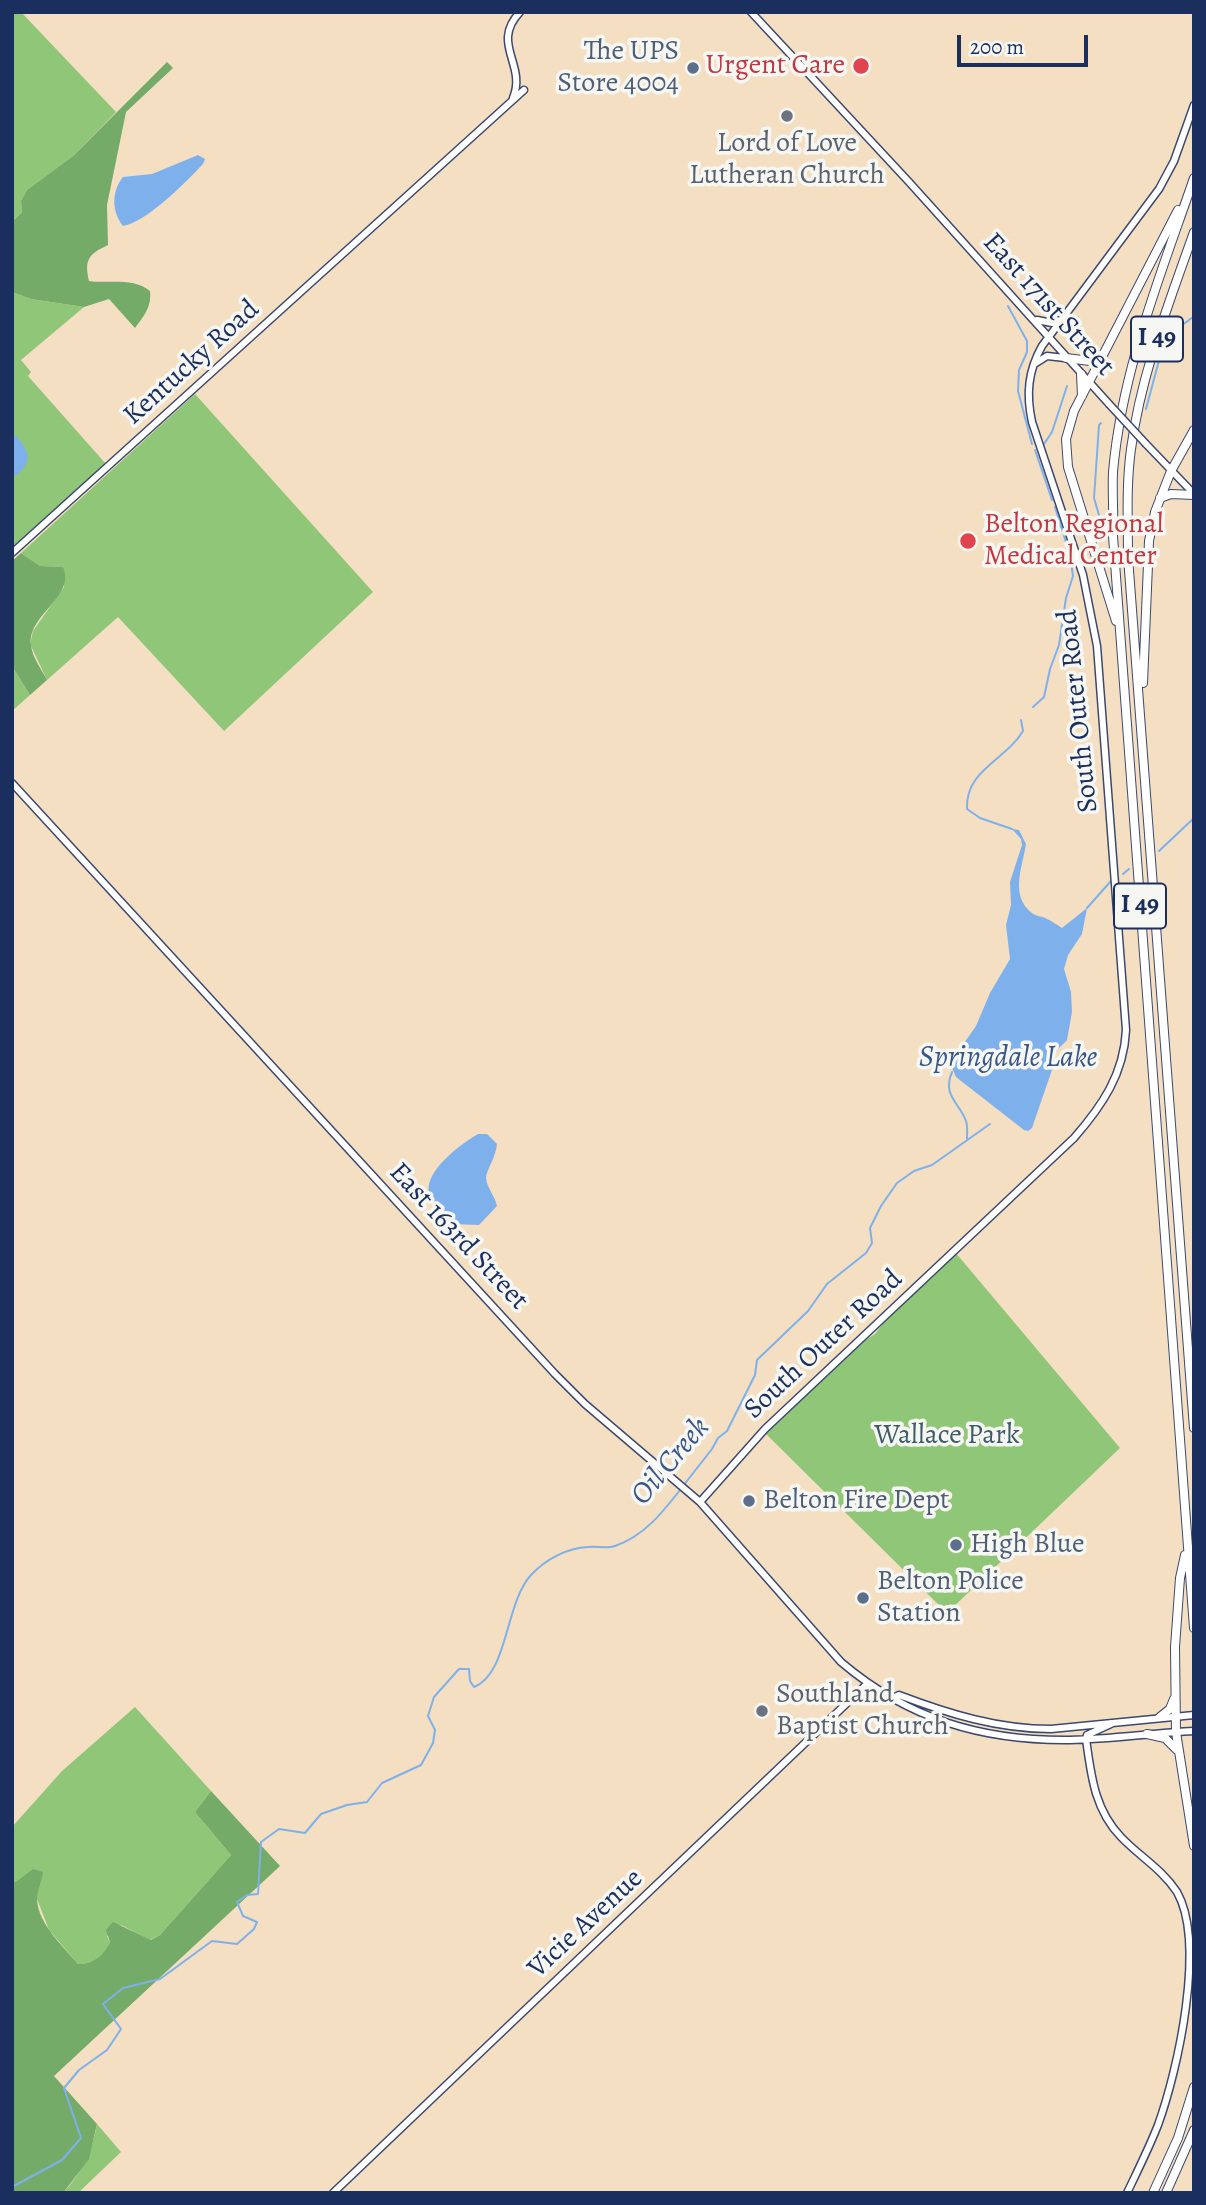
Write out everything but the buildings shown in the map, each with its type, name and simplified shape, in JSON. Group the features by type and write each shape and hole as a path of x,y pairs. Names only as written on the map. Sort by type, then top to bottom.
{"highway":[{"name":"I 49","path":"1194,178 1141,331 1119,425 1113,474 1113,536 1194,1628"},
{"path":"1120,633 1071,478 1066,454 1068,426 1189,192"},
{"name":"I 49","path":"1194,232 1147,369 1129,462 1128,557 1194,1428"},
{"path":"1066,358 1090,360 1103,354"},
{"path":"1081,374 1082,397"},
{"path":"1148,805 1143,676 1149,541 1160,498 1171,471 1194,430"},
{"path":"1160,498 1171,494 1194,495"},
{"path":"1187,1541 1180,1578 1175,1647 1176,1732 1194,1846"},
{"path":"1160,1717 1170,1709 1176,1685"},
{"path":"1147,1734 1158,1735 1169,1741 1179,1753"},
{"path":"1153,2193 1178,2138 1194,2087"},
{"path":"1166,2193 1194,2130"}],"street":[{"path":"511,102 518,79 508,51 507,35 520,12"},
{"name":"East 171st Street","path":"751,12 1194,495"},
{"name":"Kentucky Road","path":"12,553 524,90"},
{"name":"South Outer Road","path":"700,1502 765,1429 1074,1138 1097,1111 1118,1072 1126,1030 1100,664 1083,575 1032,422 1028,387 1032,367 1049,337 1159,189 1174,161 1194,105"},
{"path":"1032,318 1052,323 1062,320"},
{"path":"1032,367 1047,356 1066,358"},
{"name":"East 163rd Street","path":"12,783 555,1374 585,1404 700,1502 841,1662 867,1684 910,1709 994,1735 1086,1739 1194,1731"},
{"name":"Vicie Avenue","path":"333,2193 867,1684"},
{"name":"East 163rd Street","path":"893,1698 899,1695 975,1721 1028,1729 1194,1715"},
{"path":"1113,1723 1087,1735 1093,1787 1102,1810 1121,1837 1170,1882 1186,1908 1192,1936 1187,2002 1174,2071 1157,2126 1127,2193"}],"green space":[{"path":"12,12 21,12 116,112 73,156 27,190 21,201 22,212 12,222"},
{"path":"167,62 173,68 126,112 107,205 108,245 92,255 87,267 89,281 129,282 150,291 149,306 135,328 109,299 84,307 31,299 12,292 12,222 22,212 21,201 27,190 73,156"},
{"path":"12,292 31,299 84,307 21,360 31,372 28,376 106,464 12,548"},
{"path":"195,394 373,592 224,731 118,617 47,680 30,644 33,631 64,587 63,567 40,566 21,553"},
{"path":"21,553 40,566 63,567 65,578 58,597 36,624 32,634 33,654 47,680 30,695 12,666 12,561"},
{"path":"12,666 30,695 12,711"},
{"name":"Wallace Park","path":"955,1252 1120,1448 947,1613 766,1434 862,1342 875,1334 887,1318"},
{"path":"135,1707 211,1791 195,1812 231,1855 160,1935 150,1940 121,1925 107,1936 110,1942 101,1955 88,1963 78,1964 49,1930 37,1899 12,1882 12,1827 62,1771"},
{"path":"211,1791 280,1866 54,2076 97,2124 89,2159 63,2193 12,2193 12,1882 16,1882 33,1869 43,1872 37,1899 38,1908 46,1926 78,1964 93,1961 104,1951 110,1942 106,1930 113,1922 151,1940 160,1935 231,1855 195,1812"},
{"path":"97,2124 121,2152 78,2193 63,2193 85,2161"}],"water":[{"path":"198,155 205,159 203,164 177,190 143,217 123,226 114,202 116,189 123,177 152,174"},
{"path":"12,432 23,444 27,461 25,467 12,478"},
{"name":"Springdale Lake","path":"1012,829 1019,830 1026,844 1019,880 1025,906 1034,914 1062,928 1087,908 1082,934 1068,955 1064,969 1071,992 1072,1012 1067,1040 1055,1052 1054,1064 1032,1128 1028,1131 956,1077 950,1063 976,1026 990,993 1010,959 1006,925 1011,905 1010,882 1022,845 1021,839"},
{"path":"478,1134 487,1134 497,1144 486,1178 497,1206 479,1225 452,1224 430,1196 429,1185 438,1167"}],"waterway":[{"path":"1008,306 1027,341 1027,352 1019,370 1018,391 1032,444"},
{"path":"1078,317 1085,346"},
{"path":"1146,409 1165,338 1193,317"},
{"path":"1044,444 1052,432 1067,386"},
{"path":"1101,423 1094,498 1101,522"},
{"path":"1035,450 1052,500"},
{"path":"1033,707 1044,697 1059,645 1066,598 1073,576 1070,555 1055,507"},
{"path":"1012,829 980,818 967,809 968,796 979,775 1007,750 1023,731 1021,720"},
{"path":"1159,851 1194,818"},
{"path":"1123,874 1129,869"},
{"path":"1087,908 1111,881"},
{"path":"952,1072 949,1080 950,1093 966,1121 967,1139"},
{"name":"Oil Creek","path":"683,1486 718,1438 727,1431 755,1375 757,1360 808,1311 827,1284 866,1253 872,1243 870,1228 897,1183 914,1171 932,1165 990,1124"},
{"name":"Oil Creek","path":"12,2187 62,2160 81,2138 64,2088 79,2070 107,2050 121,2029 103,2004 123,1988 160,1979 212,1941 237,1944 254,1929 257,1922 243,1916 237,1902 247,1895 258,1894 261,1842 279,1829 305,1833 321,1814 347,1805 367,1802 382,1783 421,1765 433,1743 435,1730 428,1716 434,1697 459,1669 469,1669 470,1681 474,1687 485,1680 494,1668 516,1602 531,1575 550,1559 565,1552 580,1548 612,1547 625,1542 644,1530 680,1490"}],"place":[{"name":"Urgent Care","path":"861,66"},
{"name":"The UPS Store 4004","path":"693,68"},
{"name":"Lord of Love Lutheran Church","path":"787,116"},
{"name":"Belton Regional Medical Center","path":"968,541"},
{"name":"Belton Fire Dept","path":"749,1501"},
{"name":"High Blue","path":"956,1545"},
{"name":"Belton Police Station","path":"863,1598"},
{"name":"Southland Baptist Church","path":"762,1711"}]}
